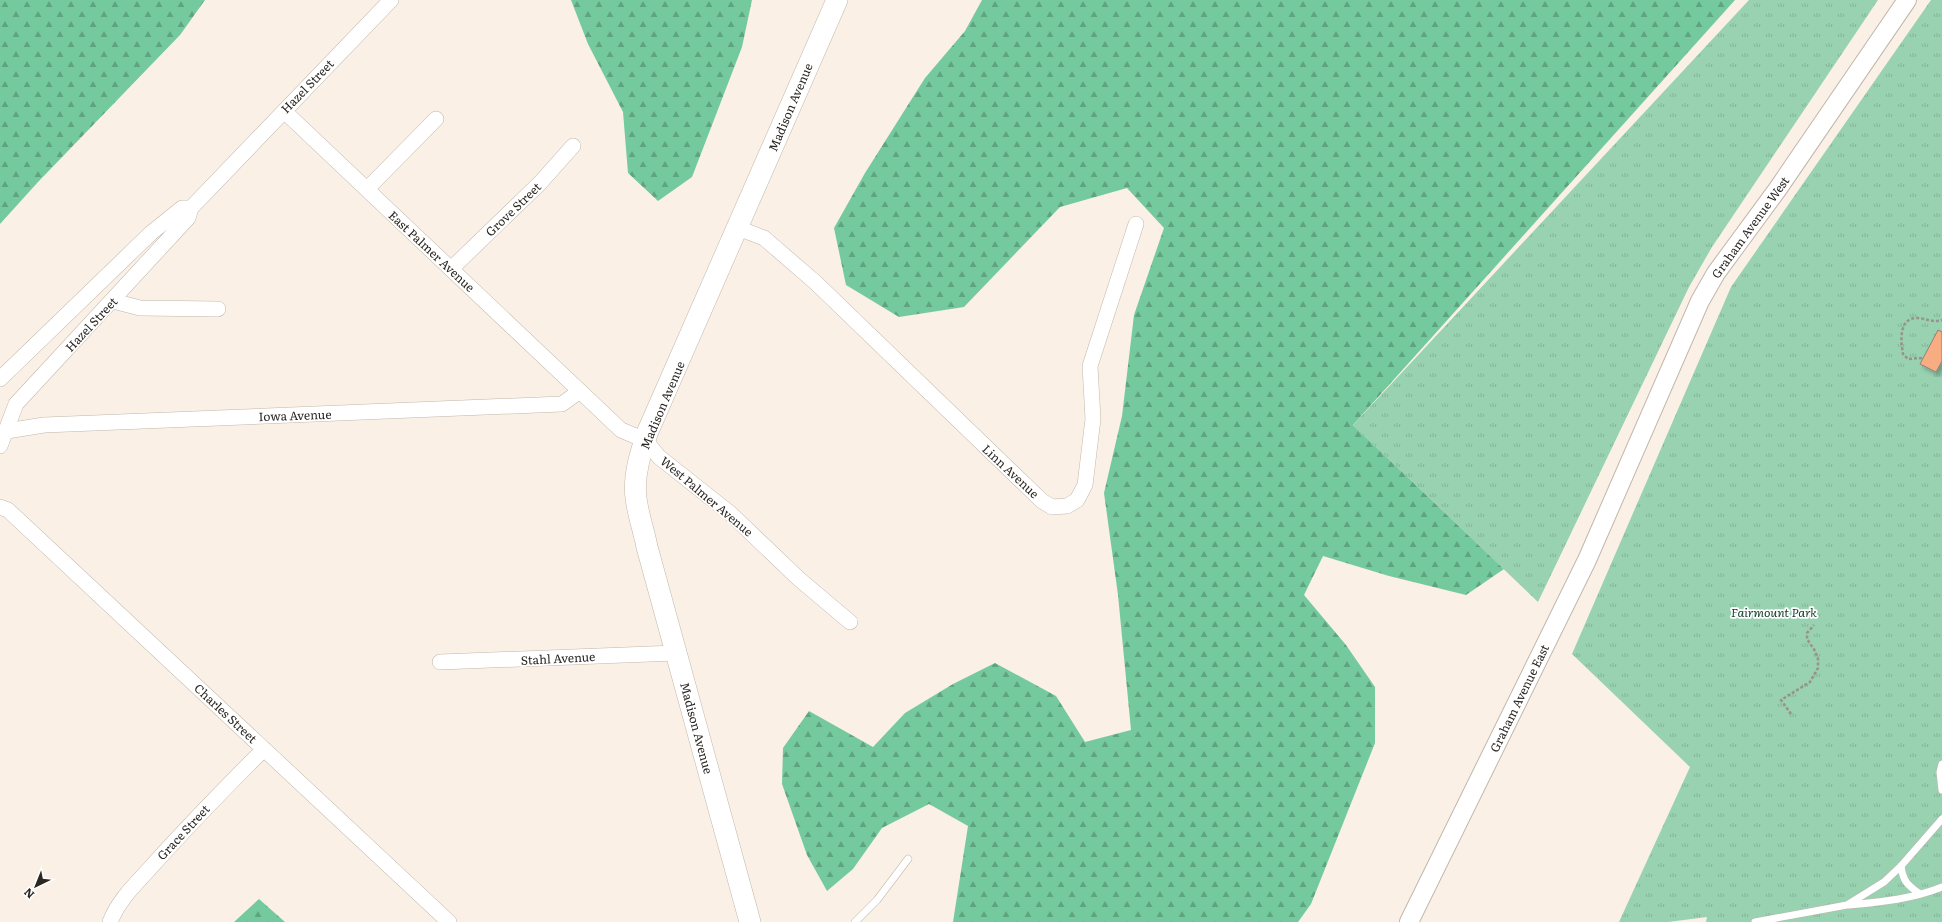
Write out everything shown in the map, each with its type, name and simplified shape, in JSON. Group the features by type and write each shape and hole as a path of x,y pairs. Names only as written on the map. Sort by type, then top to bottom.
{"main road":[{"name":"Madison Avenue","path":"750,922 647,547 636,498 638,467 645,440 837,0"}],"street":[{"name":"Hazel Street","path":"0,446 7,431 16,404 113,301 188,218 191,208 391,0"},
{"name":"Graham Avenue West","path":"1626,472 1669,369 1700,301 1716,273 1777,190 1907,0"},
{"name":"East Palmer Avenue","path":"284,111 580,391"},
{"path":"366,189 436,119"},
{"name":"Grove Street","path":"451,269 540,183 573,146"},
{"name":"Hazel Street","path":"0,379 151,233 182,208 191,208"},
{"name":"Linn Avenue","path":"738,228 764,238 815,282 1042,501 1052,507 1060,508 1077,500 1085,485 1093,419 1090,366 1136,224"},
{"path":"113,301 140,308 218,310"},
{"name":"West Palmer Avenue","path":"580,391 621,430 645,440 659,457 731,514 799,579 850,622"},
{"name":"Iowa Avenue","path":"7,431 44,425 562,404 580,391"},
{"name":"Graham Avenue East","path":"1409,922 1587,560 1626,472"},
{"name":"Charles Street","path":"0,507 8,510 449,922"},
{"name":"Stahl Avenue","path":"440,662 676,653"},
{"name":"Grace Street","path":"110,922 115,910 124,896 184,830 264,748"}],"lane":[{"path":"1942,764 1940,772 1942,790"},
{"path":"1847,905 1884,882 1901,866 1942,819"},
{"path":"855,922 877,900 908,859"},
{"path":"1901,866 1902,878 1910,887 1920,894"},
{"path":"1755,922 1847,905 1882,902 1920,894 1942,887"}],"path":[{"path":"1922,358 1908,359 1903,354 1901,329 1907,321 1915,318 1932,321 1942,320"},
{"path":"1791,714 1781,700 1810,682 1818,668 1818,659 1815,651 1807,639 1807,632 1814,625"}],"green space":[{"path":"0,0 205,0 180,35 38,182 0,224"},
{"path":"571,0 752,0 742,47 692,177 658,201 628,173 623,112 588,44"},
{"path":"982,0 1735,0 1353,425 1504,569 1466,595 1389,576 1323,556 1304,595 1346,645 1375,687 1375,743 1311,904 1298,922 953,922 968,826 929,804 882,828 853,869 827,891 807,855 782,784 783,748 809,711 873,747 905,713 953,684 995,663 1056,696 1085,742 1131,730 1118,595 1104,493 1122,416 1134,315 1164,228 1127,188 1060,207 964,307 899,317 846,285 834,228 865,173 925,78 965,31"},
{"path":"1749,0 1878,0 1712,247 1689,287 1538,602 1353,425"},
{"name":"Fairmount Park","path":"1931,0 1942,0 1942,922 1706,922 1707,917 1668,922 1619,922 1690,767 1572,654 1731,287"},
{"path":"259,899 285,922 234,922"}],"building":[{"path":"1938,330 1942,332 1942,361 1936,372 1920,364"}]}
